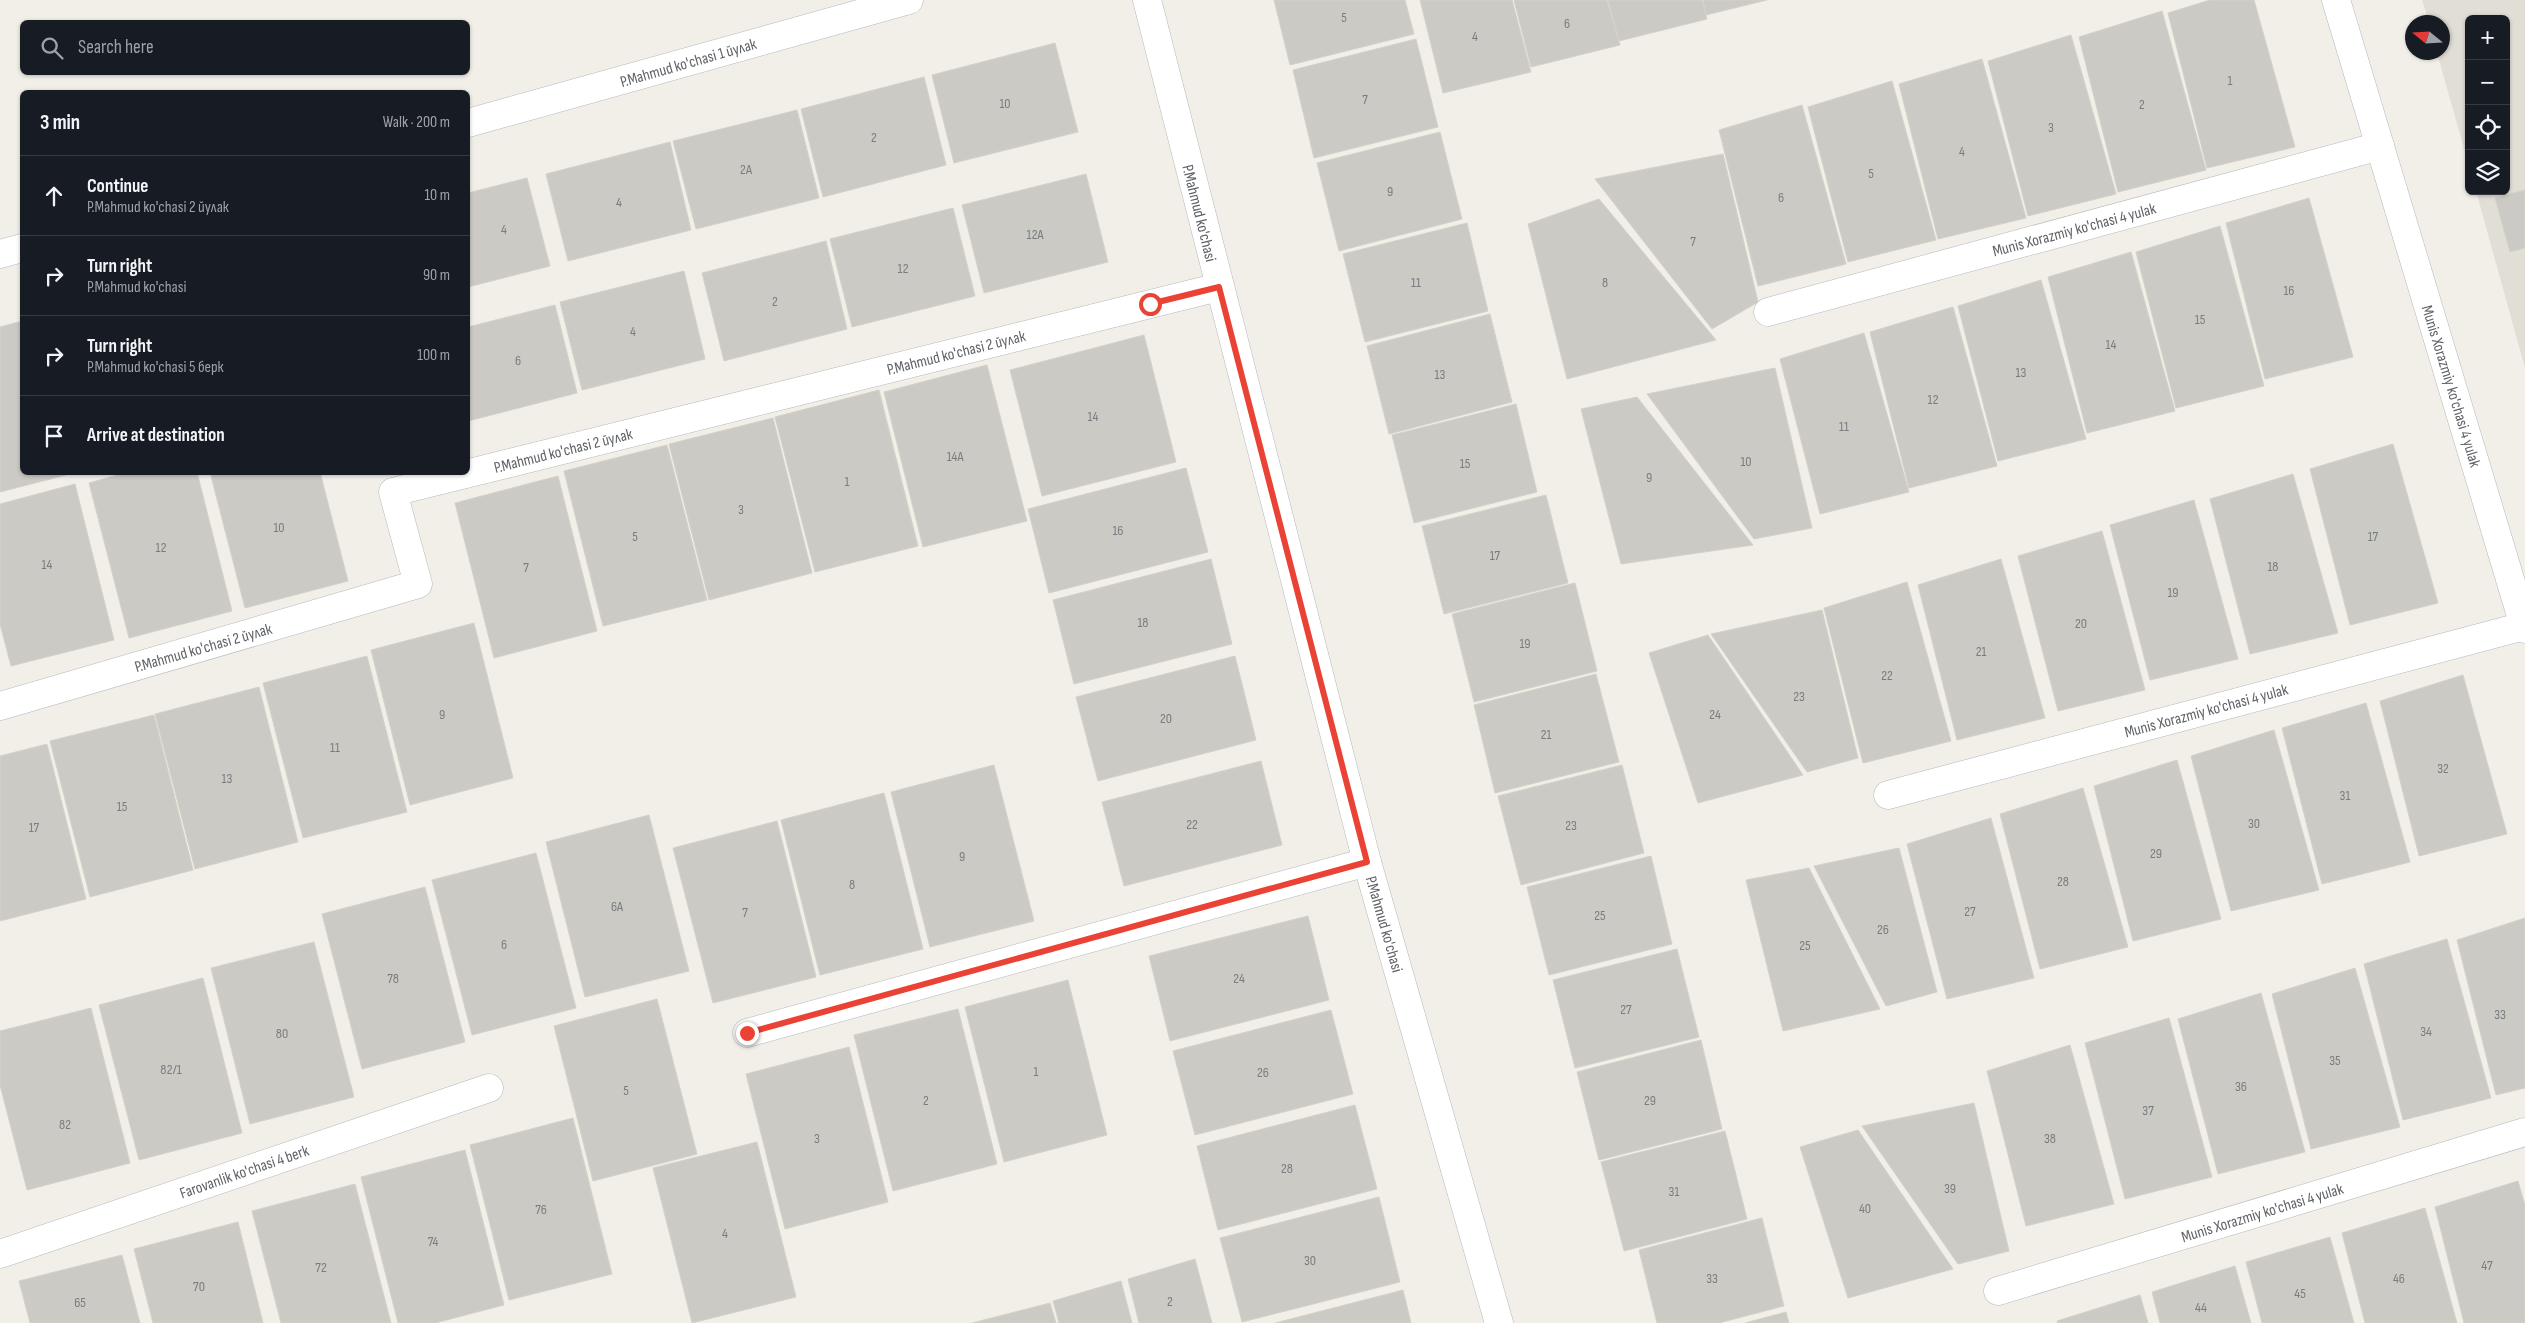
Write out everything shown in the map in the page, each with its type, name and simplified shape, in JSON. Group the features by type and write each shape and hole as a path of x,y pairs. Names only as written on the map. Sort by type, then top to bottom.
{"street":[{"name":"P.Mahmud ko'chasi 1 йулак","path":"470,122 909,0"},
{"name":"P.Mahmud ko'chasi","path":"1147,0 1367,862 1499,1323"},
{"name":"Munis Xorazmiy ko'chasi 4 yulak","path":"1888,795 2524,628 2336,0"},
{"name":"Munis Xorazmiy ko'chasi 4 yulak","path":"1768,312 2380,146"},
{"path":"0,254 20,249"},
{"name":"P.Mahmud ko'chasi 2 йулак","path":"470,473 1219,287"},
{"name":"P.Mahmud ko'chasi 2 йулак","path":"0,706 418,584 393,492 461,475"},
{"path":"747,1033 1367,862"},
{"name":"Farovanlik ko'chasi 4 berk","path":"0,1254 489,1088"},
{"name":"Munis Xorazmiy ko'chasi 4 yulak","path":"1998,1292 2525,1132"}],"shaded area":[{"path":"2422,0 2525,0 2525,368 2477,195 2510,195 2510,15 2465,15 2465,152 2439,60 2450,60 2450,15 2427,15"}],"building":[{"path":"1274,0 1405,0 1414,34 1290,65"},
{"path":"1420,0 1512,0 1531,72 1443,93"},
{"path":"1514,0 1607,0 1620,45 1531,67"},
{"path":"1608,0 1702,0 1707,19 1619,41"},
{"path":"1703,0 1767,0 1706,15"},
{"path":"2210,0 2254,0 2295,147 2207,168 2168,13"},
{"path":"2162,11 2206,170 2118,192 2079,37"},
{"path":"2071,35 2116,194 2028,216 1988,61"},
{"path":"1416,39 1438,127 1314,158 1293,70"},
{"path":"1055,43 1078,132 954,163 932,75"},
{"path":"1982,59 2026,218 1938,239 1899,84"},
{"path":"924,77 946,165 823,197 801,109"},
{"path":"1892,81 1936,240 1848,262 1808,107"},
{"path":"1802,105 1846,264 1758,286 1719,130"},
{"path":"797,110 819,198 696,229 673,141"},
{"path":"1440,132 1462,219 1339,251 1317,163"},
{"path":"670,142 691,230 568,261 546,174"},
{"path":"1723,154 1758,302 1712,329 1595,179"},
{"path":"1086,174 1108,262 984,293 962,205"},
{"path":"527,178 550,266 470,286 470,192"},
{"path":"2525,190 2525,248 2510,252 2495,198"},
{"path":"2309,198 2353,357 2265,379 2226,223"},
{"path":"1599,199 1716,340 1567,379 1528,224"},
{"path":"953,208 975,296 852,327 830,239"},
{"path":"1467,223 1488,311 1365,342 1343,254"},
{"path":"2220,226 2264,386 2176,408 2136,252"},
{"path":"826,241 847,329 724,361 702,273"},
{"path":"2131,252 2175,411 2087,433 2048,277"},
{"path":"684,271 705,359 582,390 560,302"},
{"path":"2041,280 2086,439 1998,461 1958,306"},
{"path":"555,305 577,393 470,420 470,326"},
{"path":"1953,307 1997,466 1909,488 1870,332"},
{"path":"1490,314 1512,402 1389,434 1367,346"},
{"path":"20,322 20,475 66,475 0,492 0,327"},
{"path":"1864,333 1909,492 1820,514 1780,359"},
{"path":"1144,335 1176,462 1042,496 1010,370"},
{"path":"987,365 1027,521 923,547 884,392"},
{"path":"1775,368 1812,528 1754,539 1647,394"},
{"path":"879,390 918,546 815,572 775,417"},
{"path":"1637,397 1753,545 1621,564 1581,409"},
{"path":"1516,404 1537,492 1414,523 1392,435"},
{"path":"773,418 812,573 709,600 669,444"},
{"path":"2393,444 2438,603 2350,625 2310,469"},
{"path":"667,445 707,600 603,626 564,471"},
{"path":"1186,468 1208,552 1049,593 1028,509"},
{"path":"2293,474 2338,633 2250,654 2210,499"},
{"path":"117,475 198,475 232,611 129,638 89,483"},
{"path":"211,475 321,475 348,581 245,608"},
{"path":"558,476 597,631 494,658 455,503"},
{"path":"75,484 114,640 11,666 0,624 0,504"},
{"path":"1546,495 1568,583 1444,614 1422,526"},
{"path":"2194,500 2238,659 2150,680 2110,525"},
{"path":"2102,531 2145,690 2058,711 2018,556"},
{"path":"1211,559 1232,644 1074,684 1053,600"},
{"path":"2001,559 2045,718 1957,740 1918,585"},
{"path":"1907,582 1951,741 1863,763 1824,608"},
{"path":"1575,583 1597,671 1474,702 1452,614"},
{"path":"1822,610 1858,758 1807,772 1711,634"},
{"path":"474,623 513,778 410,805 371,650"},
{"path":"1708,635 1803,775 1698,803 1649,653"},
{"path":"367,656 407,812 303,838 263,683"},
{"path":"1235,656 1256,740 1098,781 1076,697"},
{"path":"1596,674 1619,762 1495,793 1474,705"},
{"path":"2463,675 2507,834 2419,856 2380,701"},
{"path":"259,687 298,842 195,869 155,714"},
{"path":"2366,703 2410,862 2322,884 2282,728"},
{"path":"154,715 193,870 90,897 50,741"},
{"path":"2274,730 2319,890 2231,911 2191,756"},
{"path":"47,744 86,899 0,921 0,756"},
{"path":"2177,760 2221,919 2133,941 2094,786"},
{"path":"1261,761 1282,845 1124,886 1102,802"},
{"path":"994,765 1034,921 930,947 891,792"},
{"path":"1622,765 1644,853 1521,885 1498,796"},
{"path":"2083,788 2128,947 2040,969 2000,814"},
{"path":"884,793 923,949 820,975 781,820"},
{"path":"649,815 689,971 585,997 546,842"},
{"path":"1991,818 2034,978 1947,999 1907,844"},
{"path":"777,821 816,977 713,1003 673,848"},
{"path":"1899,848 1937,992 1886,1006 1814,866"},
{"path":"536,853 576,1008 472,1035 432,880"},
{"path":"1651,856 1672,944 1549,975 1527,887"},
{"path":"1809,868 1880,1009 1783,1031 1746,880"},
{"path":"425,887 465,1042 362,1069 322,914"},
{"path":"1308,916 1329,1000 1170,1041 1149,956"},
{"path":"2525,918 2525,1088 2496,1095 2457,940"},
{"path":"2447,939 2491,1098 2403,1120 2364,964"},
{"path":"314,942 354,1097 250,1124 211,968"},
{"path":"1677,949 1699,1037 1575,1068 1553,980"},
{"path":"2355,968 2400,1127 2311,1149 2272,994"},
{"path":"203,978 242,1133 139,1160 99,1005"},
{"path":"1068,980 1107,1135 1004,1162 965,1007"},
{"path":"2261,993 2305,1152 2218,1174 2178,1019"},
{"path":"657,999 697,1154 593,1181 554,1026"},
{"path":"91,1008 130,1163 27,1190 0,1085 0,1031"},
{"path":"958,1009 997,1164 893,1191 854,1035"},
{"path":"1331,1010 1353,1094 1195,1135 1173,1051"},
{"path":"2169,1018 2212,1177 2125,1199 2085,1043"},
{"path":"1701,1040 1722,1129 1599,1160 1577,1072"},
{"path":"2070,1045 2114,1204 2026,1226 1987,1071"},
{"path":"849,1047 888,1202 785,1229 746,1074"},
{"path":"1974,1103 2009,1251 1958,1264 1862,1126"},
{"path":"1355,1105 1377,1189 1218,1230 1197,1146"},
{"path":"573,1118 612,1274 509,1300 470,1145"},
{"path":"1858,1130 1953,1269 1848,1298 1800,1147"},
{"path":"1725,1131 1747,1219 1624,1251 1601,1162"},
{"path":"757,1142 796,1297 692,1323 653,1168"},
{"path":"465,1150 504,1305 435,1323 398,1323 361,1177"},
{"path":"2518,1181 2525,1205 2525,1323 2464,1323 2435,1207"},
{"path":"355,1184 391,1323 281,1323 252,1211"},
{"path":"1379,1197 1400,1282 1242,1322 1220,1238"},
{"path":"2425,1208 2457,1323 2365,1323 2342,1233"},
{"path":"1762,1218 1784,1306 1719,1323 1657,1323 1639,1250"},
{"path":"238,1222 263,1323 153,1323 134,1249"},
{"path":"2330,1237 2354,1323 2262,1323 2246,1262"},
{"path":"122,1255 140,1323 30,1323 19,1281"},
{"path":"1195,1259 1212,1323 1139,1323 1128,1279"},
{"path":"2235,1266 2251,1323 2160,1323 2152,1292"},
{"path":"1121,1281 1132,1323 1059,1323 1053,1301"},
{"path":"1403,1290 1411,1323 1275,1323"},
{"path":"2140,1295 2148,1323 2058,1323 2057,1321"},
{"path":"1050,1303 1056,1323 972,1323"},
{"path":"1786,1312 1789,1323 1745,1323"}],"route":[{"path":"747,1033 1367,862 1219,287 1150,304"}]}
